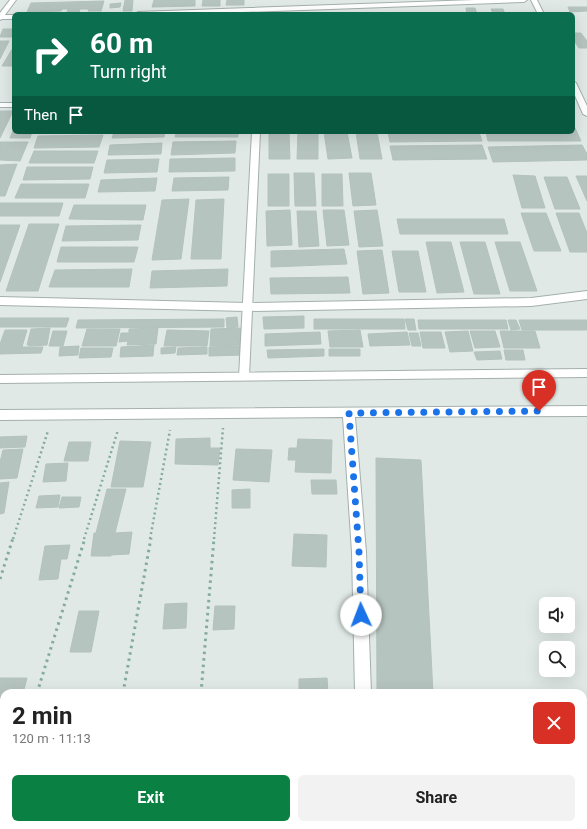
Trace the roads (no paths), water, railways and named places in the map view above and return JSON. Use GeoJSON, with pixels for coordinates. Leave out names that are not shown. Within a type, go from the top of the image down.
{"type":"FeatureCollection","features":[{"type":"Feature","properties":{"kind":"street"},"geometry":{"type":"LineString","coordinates":[[0,17],[13,0]]}},
{"type":"Feature","properties":{"kind":"street"},"geometry":{"type":"LineString","coordinates":[[0,301],[248,307],[531,302],[587,295]]}},
{"type":"Feature","properties":{"kind":"street"},"geometry":{"type":"LineString","coordinates":[[0,380],[587,373]]}},
{"type":"Feature","properties":{"kind":"street"},"geometry":{"type":"LineString","coordinates":[[0,415],[587,411]]}},
{"type":"Feature","properties":{"kind":"street"},"geometry":{"type":"LineString","coordinates":[[349,413],[359,552],[363,689]]}},
{"type":"Feature","properties":{"kind":"lane"},"geometry":{"type":"LineString","coordinates":[[294,0],[294,8]]}},
{"type":"Feature","properties":{"kind":"lane"},"geometry":{"type":"LineString","coordinates":[[276,12],[294,8],[524,0]]}},
{"type":"Feature","properties":{"kind":"lane"},"geometry":{"type":"LineString","coordinates":[[534,0],[540,12]]}},
{"type":"Feature","properties":{"kind":"lane"},"geometry":{"type":"LineString","coordinates":[[0,17],[12,17]]}},
{"type":"Feature","properties":{"kind":"lane"},"geometry":{"type":"LineString","coordinates":[[575,88],[587,114]]}},
{"type":"Feature","properties":{"kind":"lane"},"geometry":{"type":"LineString","coordinates":[[0,105],[12,105]]}},
{"type":"Feature","properties":{"kind":"lane"},"geometry":{"type":"LineString","coordinates":[[244,377],[256,134]]}}]}
